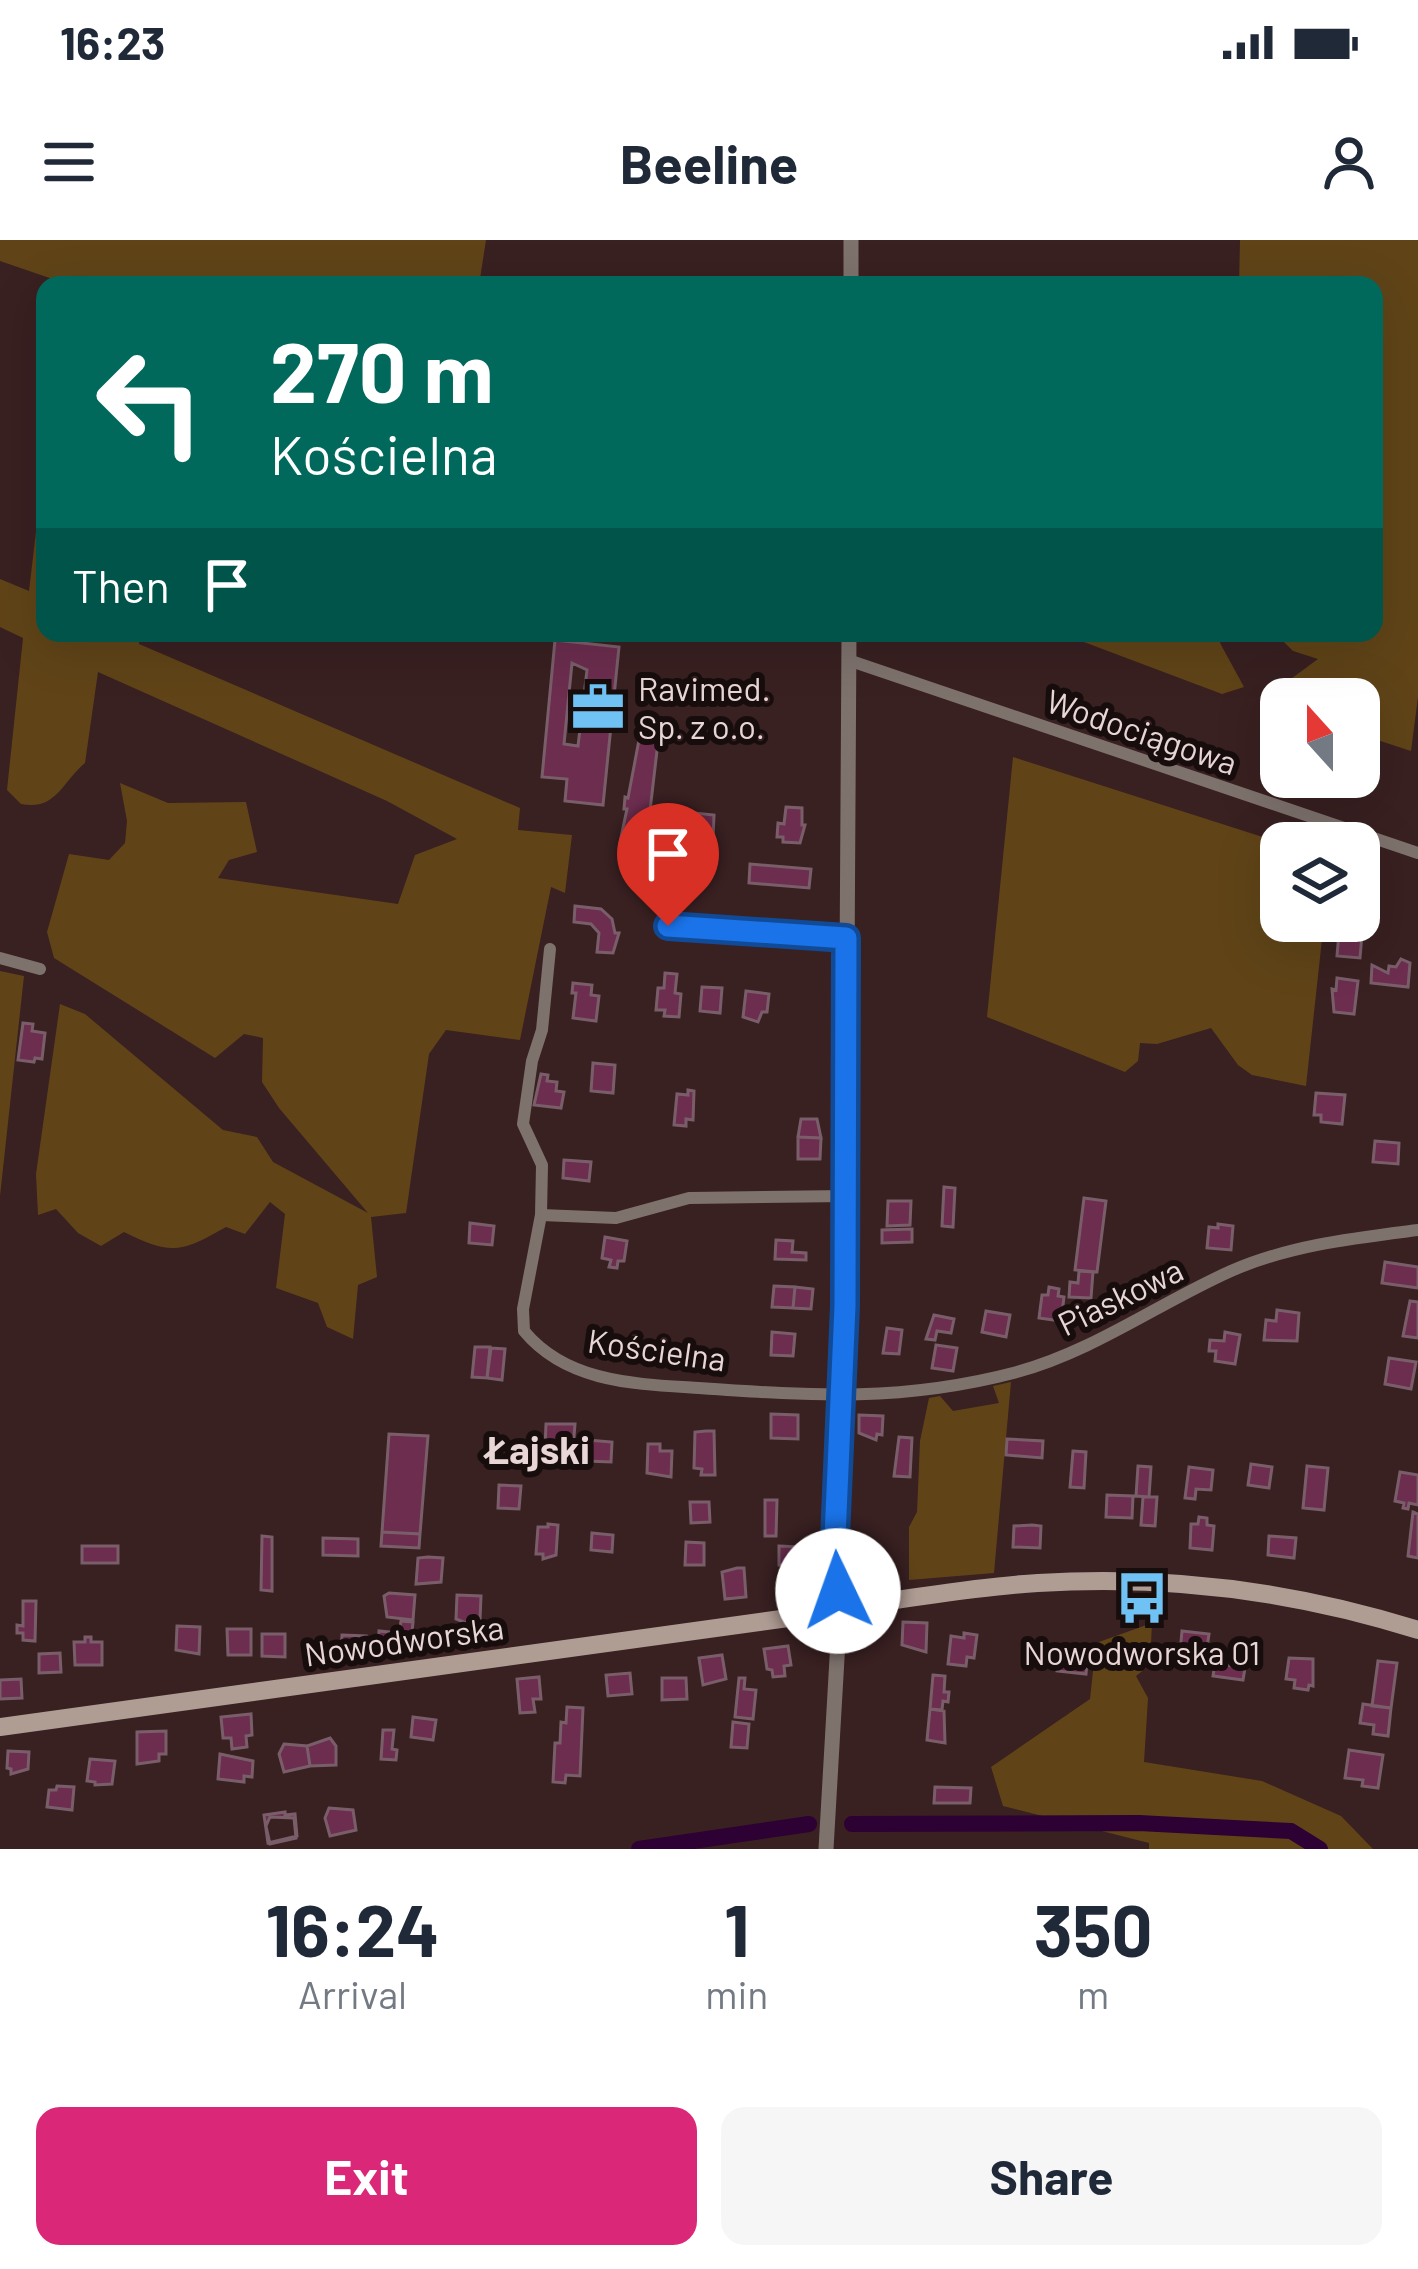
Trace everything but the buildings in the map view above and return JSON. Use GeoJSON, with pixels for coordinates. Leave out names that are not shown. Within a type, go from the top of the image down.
{"type":"FeatureCollection","features":[{"type":"Feature","properties":{"kind":"main road"},"geometry":{"type":"LineString","coordinates":[[865,1604],[1036,1583],[1138,1581],[1263,1593],[1331,1605],[1418,1630]]}},
{"type":"Feature","properties":{"kind":"main road"},"geometry":{"type":"LineString","coordinates":[[838,1591],[853,1592],[865,1604],[868,1614],[860,1634],[838,1641],[823,1632],[817,1614],[822,1599],[838,1591]]}},
{"type":"Feature","properties":{"kind":"main road","name":"Nowodworska"},"geometry":{"type":"LineString","coordinates":[[0,1727],[817,1614]]}},
{"type":"Feature","properties":{"kind":"street"},"geometry":{"type":"LineString","coordinates":[[850,276],[851,240]]}},
{"type":"Feature","properties":{"kind":"street"},"geometry":{"type":"LineString","coordinates":[[838,1591],[835,1538],[847,1196],[849,642]]}},
{"type":"Feature","properties":{"kind":"street","name":"Wodociągowa"},"geometry":{"type":"LineString","coordinates":[[848,659],[1418,853]]}},
{"type":"Feature","properties":{"kind":"street"},"geometry":{"type":"LineString","coordinates":[[668,926],[846,938]]}},
{"type":"Feature","properties":{"kind":"street","name":"Kościelna"},"geometry":{"type":"LineString","coordinates":[[550,949],[542,1030],[532,1061],[523,1124],[542,1166],[541,1215],[523,1310],[524,1331],[556,1361],[589,1375],[669,1386],[842,1397]]}},
{"type":"Feature","properties":{"kind":"street"},"geometry":{"type":"LineString","coordinates":[[0,958],[40,969]]}},
{"type":"Feature","properties":{"kind":"street"},"geometry":{"type":"LineString","coordinates":[[541,1215],[616,1218],[689,1198],[847,1196]]}},
{"type":"Feature","properties":{"kind":"street","name":"Piaskowa"},"geometry":{"type":"LineString","coordinates":[[842,1397],[928,1391],[1020,1371],[1119,1331],[1233,1270],[1324,1242],[1418,1230]]}},
{"type":"Feature","properties":{"kind":"street"},"geometry":{"type":"LineString","coordinates":[[826,1848],[838,1641]]}},
{"type":"Feature","properties":{"kind":"shaded area"},"geometry":{"type":"Polygon","coordinates":[[[0,240],[486,240],[480,276],[44,276],[0,261],[0,240]]]}},
{"type":"Feature","properties":{"kind":"shaded area"},"geometry":{"type":"Polygon","coordinates":[[[1240,240],[1418,240],[1418,697],[1411,751],[1380,741],[1380,678],[1292,678],[1318,659],[1293,651],[1284,642],[1383,642],[1383,276],[1239,276],[1240,240]]]}},
{"type":"Feature","properties":{"kind":"shaded area"},"geometry":{"type":"Polygon","coordinates":[[[36,532],[36,642],[139,642],[520,808],[518,830],[572,835],[565,893],[551,887],[520,1040],[446,1030],[429,1054],[406,1213],[371,1217],[377,1277],[358,1285],[353,1339],[327,1327],[318,1303],[276,1288],[285,1214],[270,1202],[245,1234],[226,1227],[176,1248],[154,1245],[124,1232],[101,1246],[78,1233],[56,1209],[38,1215],[36,1174],[60,1004],[85,1014],[223,1130],[257,1137],[273,1162],[368,1213],[262,1082],[263,1038],[244,1034],[215,1058],[54,958],[47,932],[69,854],[109,860],[125,843],[127,821],[120,783],[168,803],[246,802],[257,852],[229,860],[218,878],[398,904],[415,855],[457,839],[387,801],[98,672],[85,763],[51,799],[21,804],[7,790],[23,638],[0,627],[0,579],[29,591],[36,532]]]}},
{"type":"Feature","properties":{"kind":"shaded area"},"geometry":{"type":"Polygon","coordinates":[[[1084,642],[1221,642],[1244,687],[1222,694],[1084,642]]]}},
{"type":"Feature","properties":{"kind":"shaded area"},"geometry":{"type":"Polygon","coordinates":[[[1013,757],[1260,836],[1260,942],[1322,942],[1306,1086],[1252,1075],[1238,1065],[1211,1028],[1157,1044],[1140,1043],[1138,1061],[1125,1072],[987,1017],[1013,757]]]}},
{"type":"Feature","properties":{"kind":"shaded area"},"geometry":{"type":"Polygon","coordinates":[[[0,971],[24,976],[0,1196],[0,971]]]}},
{"type":"Feature","properties":{"kind":"shaded area"},"geometry":{"type":"Polygon","coordinates":[[[1011,1382],[994,1573],[909,1580],[909,1527],[917,1512],[920,1441],[929,1398],[940,1396],[953,1411],[999,1403],[993,1386],[1011,1382]]]}},
{"type":"Feature","properties":{"kind":"shaded area"},"geometry":{"type":"Polygon","coordinates":[[[1152,1623],[1150,1665],[1136,1676],[1148,1698],[1144,1762],[1262,1781],[1341,1816],[1373,1849],[1149,1849],[1149,1843],[1003,1806],[991,1767],[1090,1699],[1096,1643],[1152,1623]]]}},
{"type":"Feature","properties":{"kind":"waterway"},"geometry":{"type":"LineString","coordinates":[[852,1824],[1139,1823],[1291,1831],[1320,1849]]}},
{"type":"Feature","properties":{"kind":"waterway"},"geometry":{"type":"LineString","coordinates":[[639,1849],[809,1824]]}},
{"type":"Feature","properties":{"kind":"place","name":"Ravimed. Sp. z o.o."},"geometry":{"type":"Point","coordinates":[598,707]}},
{"type":"Feature","properties":{"kind":"place","name":"Nowodworska 01"},"geometry":{"type":"Point","coordinates":[1142,1598]}},
{"type":"Feature","properties":{"kind":"district","name":"Łajski"},"geometry":{"type":"Point","coordinates":[537,1448]}},
{"type":"Feature","properties":{"kind":"route"},"geometry":{"type":"LineString","coordinates":[[668,926],[846,938],[847,1196],[835,1538],[838,1591]]}}]}
